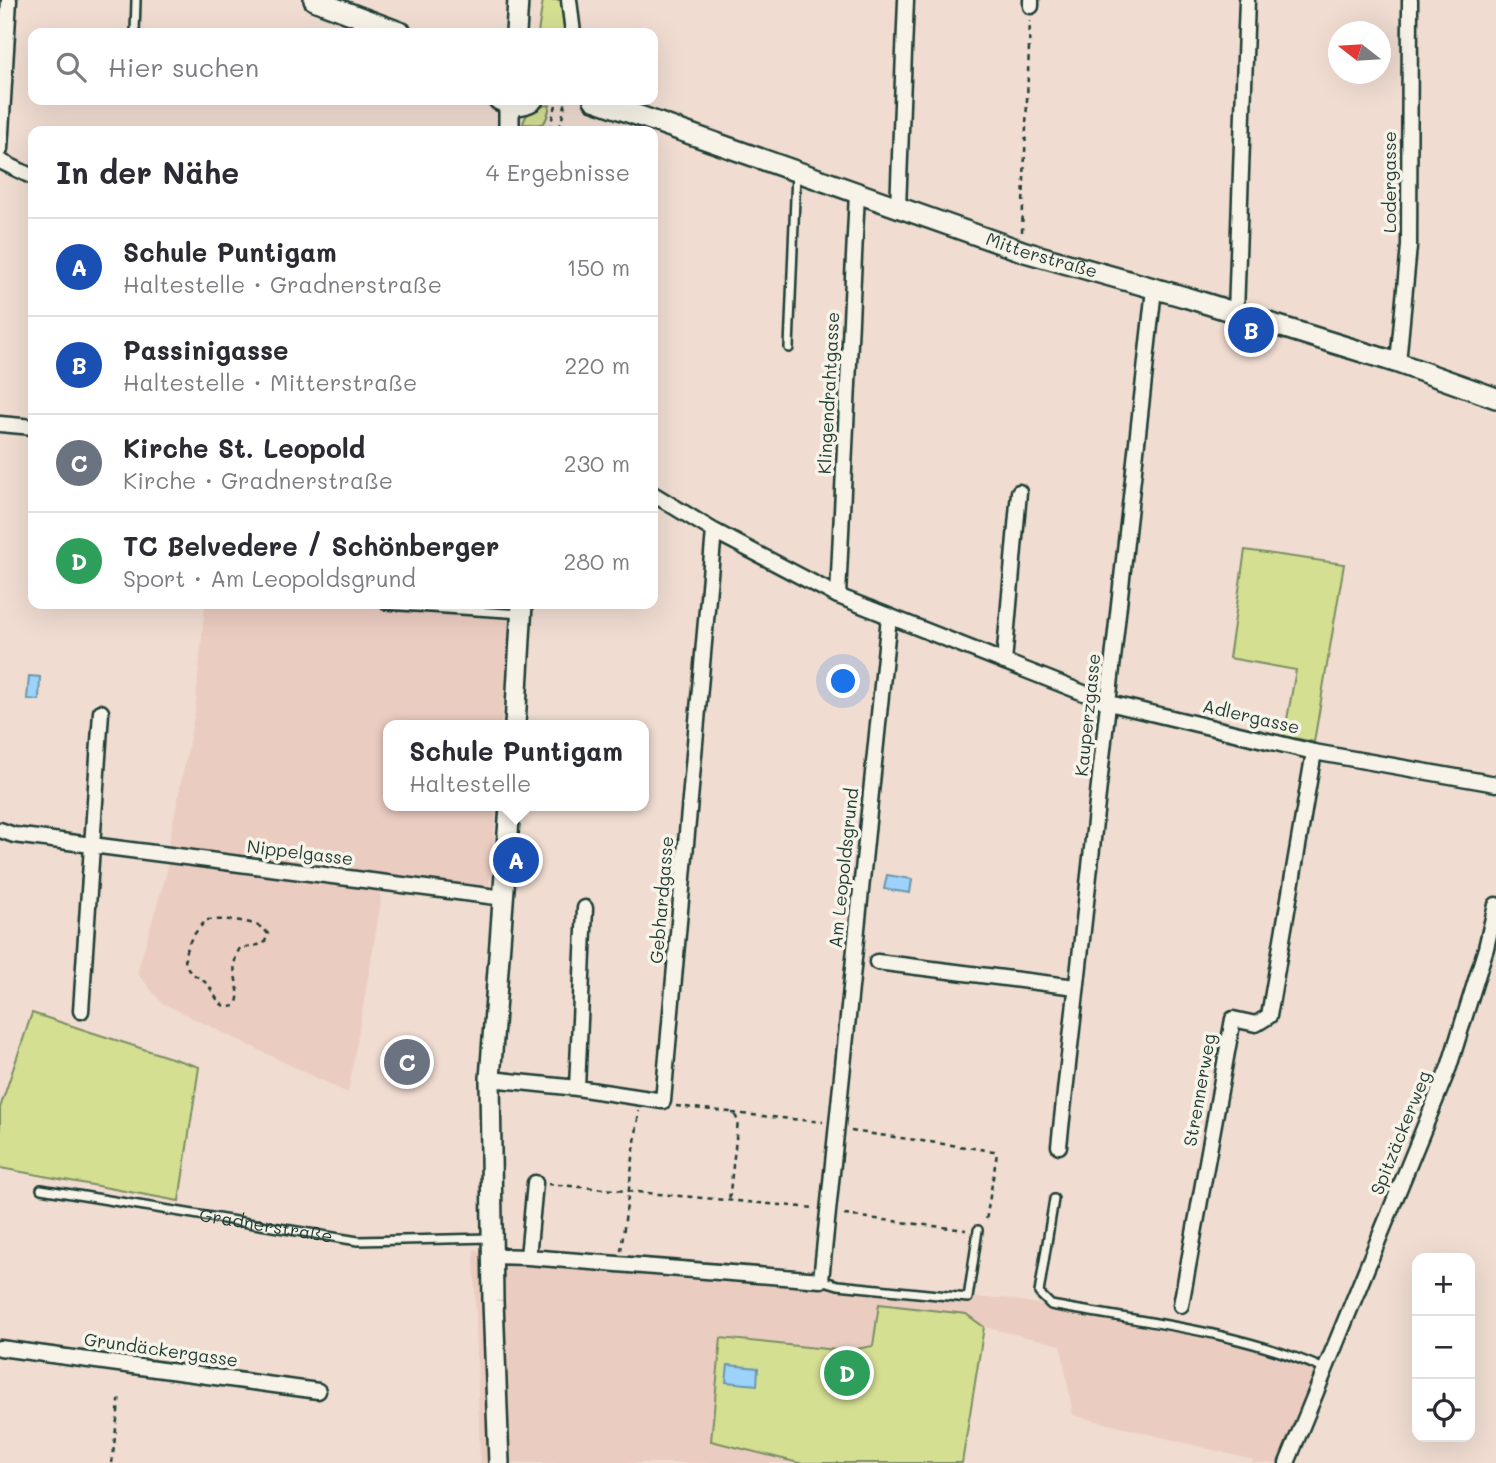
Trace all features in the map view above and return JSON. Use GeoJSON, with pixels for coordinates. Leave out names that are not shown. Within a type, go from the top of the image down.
{"type":"FeatureCollection","features":[{"type":"Feature","properties":{"kind":"main road"},"geometry":{"type":"LineString","coordinates":[[314,0],[388,28]]}},
{"type":"Feature","properties":{"kind":"main road"},"geometry":{"type":"LineString","coordinates":[[517,28],[520,1]]}},
{"type":"Feature","properties":{"kind":"main road"},"geometry":{"type":"LineString","coordinates":[[505,105],[513,126]]}},
{"type":"Feature","properties":{"kind":"main road","name":"Mitterstraße"},"geometry":{"type":"LineString","coordinates":[[608,105],[1025,252],[1398,363],[1496,398]]}},
{"type":"Feature","properties":{"kind":"main road"},"geometry":{"type":"LineString","coordinates":[[514,720],[522,609]]}},
{"type":"Feature","properties":{"kind":"main road"},"geometry":{"type":"LineString","coordinates":[[499,1463],[490,1079],[510,811]]}},
{"type":"Feature","properties":{"kind":"street"},"geometry":{"type":"LineString","coordinates":[[0,149],[9,0]]}},
{"type":"Feature","properties":{"kind":"street"},"geometry":{"type":"LineString","coordinates":[[569,0],[572,28]]}},
{"type":"Feature","properties":{"kind":"street"},"geometry":{"type":"LineString","coordinates":[[898,208],[906,0]]}},
{"type":"Feature","properties":{"kind":"street"},"geometry":{"type":"LineString","coordinates":[[1236,313],[1247,0]]}},
{"type":"Feature","properties":{"kind":"street","name":"Lodergasse"},"geometry":{"type":"LineString","coordinates":[[1398,363],[1409,246],[1410,0]]}},
{"type":"Feature","properties":{"kind":"street"},"geometry":{"type":"LineString","coordinates":[[0,161],[28,175]]}},
{"type":"Feature","properties":{"kind":"street","name":"Klingendrahtgasse"},"geometry":{"type":"LineString","coordinates":[[838,596],[857,193]]}},
{"type":"Feature","properties":{"kind":"street","name":"Kauperzgasse"},"geometry":{"type":"LineString","coordinates":[[1059,1146],[1154,289]]}},
{"type":"Feature","properties":{"kind":"street"},"geometry":{"type":"LineString","coordinates":[[0,424],[28,427]]}},
{"type":"Feature","properties":{"kind":"street"},"geometry":{"type":"LineString","coordinates":[[1004,662],[1019,492]]}},
{"type":"Feature","properties":{"kind":"street","name":"Adlergasse"},"geometry":{"type":"LineString","coordinates":[[658,497],[714,531],[838,596],[1109,703],[1314,752],[1496,784]]}},
{"type":"Feature","properties":{"kind":"street","name":"Gebhardgasse"},"geometry":{"type":"LineString","coordinates":[[663,1101],[714,531]]}},
{"type":"Feature","properties":{"kind":"street","name":"Am Leopoldsgrund"},"geometry":{"type":"LineString","coordinates":[[821,1280],[889,617]]}},
{"type":"Feature","properties":{"kind":"street"},"geometry":{"type":"LineString","coordinates":[[81,1012],[101,712]]}},
{"type":"Feature","properties":{"kind":"street","name":"Strennerweg"},"geometry":{"type":"LineString","coordinates":[[1181,1305],[1233,1019],[1256,1024],[1269,1016],[1314,752]]}},
{"type":"Feature","properties":{"kind":"street","name":"Nippelgasse"},"geometry":{"type":"LineString","coordinates":[[0,830],[14,835],[504,898]]}},
{"type":"Feature","properties":{"kind":"street","name":"Spitzäckerweg"},"geometry":{"type":"LineString","coordinates":[[1287,1463],[1449,1067],[1486,948],[1496,905]]}},
{"type":"Feature","properties":{"kind":"street"},"geometry":{"type":"LineString","coordinates":[[577,1088],[585,908]]}},
{"type":"Feature","properties":{"kind":"street"},"geometry":{"type":"LineString","coordinates":[[877,962],[1076,987]]}},
{"type":"Feature","properties":{"kind":"street"},"geometry":{"type":"LineString","coordinates":[[490,1079],[663,1101]]}},
{"type":"Feature","properties":{"kind":"street"},"geometry":{"type":"LineString","coordinates":[[528,1256],[535,1183]]}},
{"type":"Feature","properties":{"kind":"street"},"geometry":{"type":"LineString","coordinates":[[493,1247],[528,1256],[821,1280]]}},
{"type":"Feature","properties":{"kind":"street","name":"Grundäckergasse"},"geometry":{"type":"LineString","coordinates":[[0,1348],[318,1391]]}},
{"type":"Feature","properties":{"kind":"lane"},"geometry":{"type":"LineString","coordinates":[[135,28],[136,0]]}},
{"type":"Feature","properties":{"kind":"lane"},"geometry":{"type":"LineString","coordinates":[[789,348],[796,172]]}},
{"type":"Feature","properties":{"kind":"lane","name":"Gradnerstraße"},"geometry":{"type":"LineString","coordinates":[[41,1189],[358,1241],[493,1247]]}},
{"type":"Feature","properties":{"kind":"lane"},"geometry":{"type":"LineString","coordinates":[[1054,1199],[1038,1293],[1051,1305],[1242,1339],[1325,1369]]}},
{"type":"Feature","properties":{"kind":"lane"},"geometry":{"type":"LineString","coordinates":[[821,1280],[838,1285],[968,1298],[978,1230]]}},
{"type":"Feature","properties":{"kind":"path"},"geometry":{"type":"LineString","coordinates":[[1021,238],[1031,3]]}},
{"type":"Feature","properties":{"kind":"path"},"geometry":{"type":"LineString","coordinates":[[549,126],[555,105]]}},
{"type":"Feature","properties":{"kind":"path"},"geometry":{"type":"LineString","coordinates":[[562,126],[565,105]]}},
{"type":"Feature","properties":{"kind":"path"},"geometry":{"type":"LineString","coordinates":[[211,920],[257,924],[268,934],[264,944],[240,948],[235,958],[233,965],[238,994],[235,1006],[222,1006],[209,987],[192,973],[185,960],[192,934],[211,920]]}},
{"type":"Feature","properties":{"kind":"path"},"geometry":{"type":"LineString","coordinates":[[620,1264],[640,1098]]}},
{"type":"Feature","properties":{"kind":"path"},"geometry":{"type":"LineString","coordinates":[[535,1183],[819,1209],[829,1213],[978,1230],[986,1220],[998,1153],[994,1151],[837,1126],[664,1105],[663,1101]]}},
{"type":"Feature","properties":{"kind":"path"},"geometry":{"type":"LineString","coordinates":[[729,1201],[738,1121],[730,1112]]}},
{"type":"Feature","properties":{"kind":"path"},"geometry":{"type":"LineString","coordinates":[[112,1463],[120,1394]]}},
{"type":"Feature","properties":{"kind":"shaded area"},"geometry":{"type":"Polygon","coordinates":[[[205,609],[513,609],[501,720],[383,720],[383,811],[496,811],[489,896],[378,882],[381,902],[348,1093],[162,1003],[137,973],[167,871],[169,843],[195,712],[205,609]]]}},
{"type":"Feature","properties":{"kind":"shaded area"},"geometry":{"type":"Polygon","coordinates":[[[474,1249],[493,1256],[968,1298],[1003,1298],[1242,1339],[1324,1369],[1287,1463],[1252,1463],[1253,1460],[1073,1415],[1061,1345],[984,1327],[966,1314],[879,1304],[874,1346],[846,1351],[721,1338],[711,1441],[799,1463],[480,1463],[474,1249]]]}},
{"type":"Feature","properties":{"kind":"green space"},"geometry":{"type":"Polygon","coordinates":[[[543,0],[563,0],[567,28],[539,28],[543,0]]]}},
{"type":"Feature","properties":{"kind":"green space"},"geometry":{"type":"Polygon","coordinates":[[[550,105],[543,123],[523,124],[533,110],[550,105]]]}},
{"type":"Feature","properties":{"kind":"green space"},"geometry":{"type":"Polygon","coordinates":[[[1245,550],[1344,564],[1314,742],[1284,736],[1296,670],[1229,658],[1245,550]]]}},
{"type":"Feature","properties":{"kind":"green space"},"geometry":{"type":"Polygon","coordinates":[[[32,1013],[199,1067],[179,1201],[0,1168],[0,1108],[32,1013]]]}},
{"type":"Feature","properties":{"kind":"green space"},"geometry":{"type":"Polygon","coordinates":[[[879,1304],[966,1314],[984,1327],[962,1463],[799,1463],[711,1441],[721,1338],[846,1351],[873,1346],[879,1304]]]}},
{"type":"Feature","properties":{"kind":"water"},"geometry":{"type":"Polygon","coordinates":[[[29,676],[40,677],[39,700],[27,699],[29,676]]]}},
{"type":"Feature","properties":{"kind":"water"},"geometry":{"type":"Polygon","coordinates":[[[887,875],[912,879],[910,893],[884,889],[887,875]]]}},
{"type":"Feature","properties":{"kind":"water"},"geometry":{"type":"Polygon","coordinates":[[[728,1365],[758,1368],[757,1385],[726,1382],[728,1365]]]}},
{"type":"Feature","properties":{"kind":"place","name":"Passinigasse"},"geometry":{"type":"Point","coordinates":[1251,330]}},
{"type":"Feature","properties":{"kind":"place","name":"Schule Puntigam"},"geometry":{"type":"Point","coordinates":[516,860]}},
{"type":"Feature","properties":{"kind":"place","name":"Kirche St. Leopold"},"geometry":{"type":"Point","coordinates":[407,1062]}},
{"type":"Feature","properties":{"kind":"place","name":"TC Belvedere / Schönberger"},"geometry":{"type":"Point","coordinates":[847,1373]}}]}
